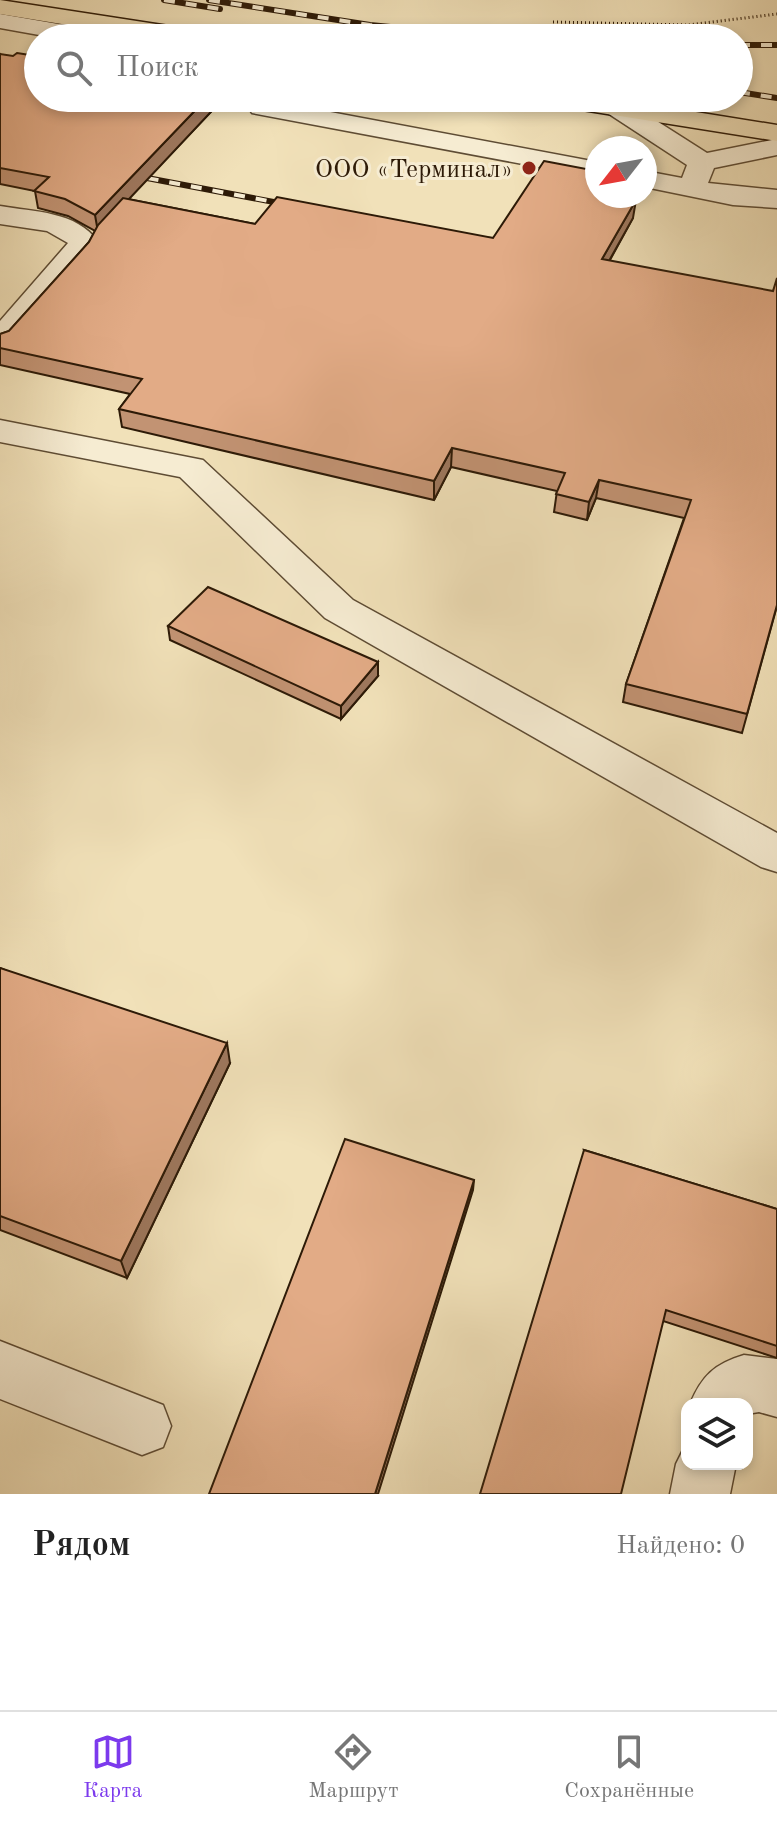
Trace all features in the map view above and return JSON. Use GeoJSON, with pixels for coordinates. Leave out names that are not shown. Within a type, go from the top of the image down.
{"type":"FeatureCollection","features":[{"type":"Feature","properties":{"kind":"main road"},"geometry":{"type":"LineString","coordinates":[[0,6],[105,24]]}},
{"type":"Feature","properties":{"kind":"main road"},"geometry":{"type":"LineString","coordinates":[[643,112],[777,133]]}},
{"type":"Feature","properties":{"kind":"lane"},"geometry":{"type":"LineString","coordinates":[[0,21],[24,25]]}},
{"type":"Feature","properties":{"kind":"lane"},"geometry":{"type":"LineString","coordinates":[[288,112],[585,168]]}},
{"type":"Feature","properties":{"kind":"lane"},"geometry":{"type":"LineString","coordinates":[[623,112],[697,175],[742,197],[777,199]]}},
{"type":"Feature","properties":{"kind":"lane"},"geometry":{"type":"LineString","coordinates":[[657,178],[697,175],[777,147]]}},
{"type":"Feature","properties":{"kind":"lane"},"geometry":{"type":"LineString","coordinates":[[0,215],[62,227],[78,234],[83,242],[79,252],[0,340]]}},
{"type":"Feature","properties":{"kind":"lane"},"geometry":{"type":"LineString","coordinates":[[0,431],[191,468],[339,609],[777,854]]}},
{"type":"Feature","properties":{"kind":"lane"},"geometry":{"type":"LineString","coordinates":[[0,1370],[142,1426]]}},
{"type":"Feature","properties":{"kind":"lane"},"geometry":{"type":"LineString","coordinates":[[722,1398],[726,1391],[741,1382],[777,1388]]}},
{"type":"Feature","properties":{"kind":"lane"},"geometry":{"type":"LineString","coordinates":[[700,1494],[705,1470]]}},
{"type":"Feature","properties":{"kind":"path"},"geometry":{"type":"LineString","coordinates":[[696,24],[777,14]]}},
{"type":"Feature","properties":{"kind":"path"},"geometry":{"type":"LineString","coordinates":[[553,22],[643,24]]}},
{"type":"Feature","properties":{"kind":"building"},"geometry":{"type":"Polygon","coordinates":[[[0,54],[24,54],[24,112],[194,112],[95,215],[65,199],[34,191],[49,177],[0,168],[0,54]]]}},
{"type":"Feature","properties":{"kind":"building"},"geometry":{"type":"Polygon","coordinates":[[[544,161],[585,169],[585,208],[631,208],[602,259],[773,291],[777,278],[777,605],[747,714],[626,684],[691,500],[599,480],[589,502],[556,494],[565,473],[452,448],[434,481],[119,409],[142,379],[0,348],[0,334],[9,331],[89,242],[98,225],[123,198],[255,224],[277,197],[493,238],[544,161]]]}},
{"type":"Feature","properties":{"kind":"building"},"geometry":{"type":"Polygon","coordinates":[[[208,587],[378,662],[341,706],[168,626],[208,587]]]}},
{"type":"Feature","properties":{"kind":"building"},"geometry":{"type":"Polygon","coordinates":[[[0,968],[227,1043],[121,1261],[0,1216],[0,968]]]}},
{"type":"Feature","properties":{"kind":"building"},"geometry":{"type":"Polygon","coordinates":[[[345,1139],[474,1180],[375,1494],[209,1494],[345,1139]]]}},
{"type":"Feature","properties":{"kind":"building"},"geometry":{"type":"Polygon","coordinates":[[[584,1150],[777,1209],[777,1346],[666,1310],[621,1494],[480,1494],[584,1150]]]}},
{"type":"Feature","properties":{"kind":"railway"},"geometry":{"type":"LineString","coordinates":[[164,0],[220,9]]}},
{"type":"Feature","properties":{"kind":"railway"},"geometry":{"type":"LineString","coordinates":[[209,0],[364,24]]}},
{"type":"Feature","properties":{"kind":"railway"},"geometry":{"type":"LineString","coordinates":[[753,45],[777,45]]}},
{"type":"Feature","properties":{"kind":"railway"},"geometry":{"type":"LineString","coordinates":[[753,94],[777,98]]}},
{"type":"Feature","properties":{"kind":"railway"},"geometry":{"type":"LineString","coordinates":[[126,174],[295,206]]}},
{"type":"Feature","properties":{"kind":"place","name":"ООО «Терминал»"},"geometry":{"type":"Point","coordinates":[529,168]}}]}
